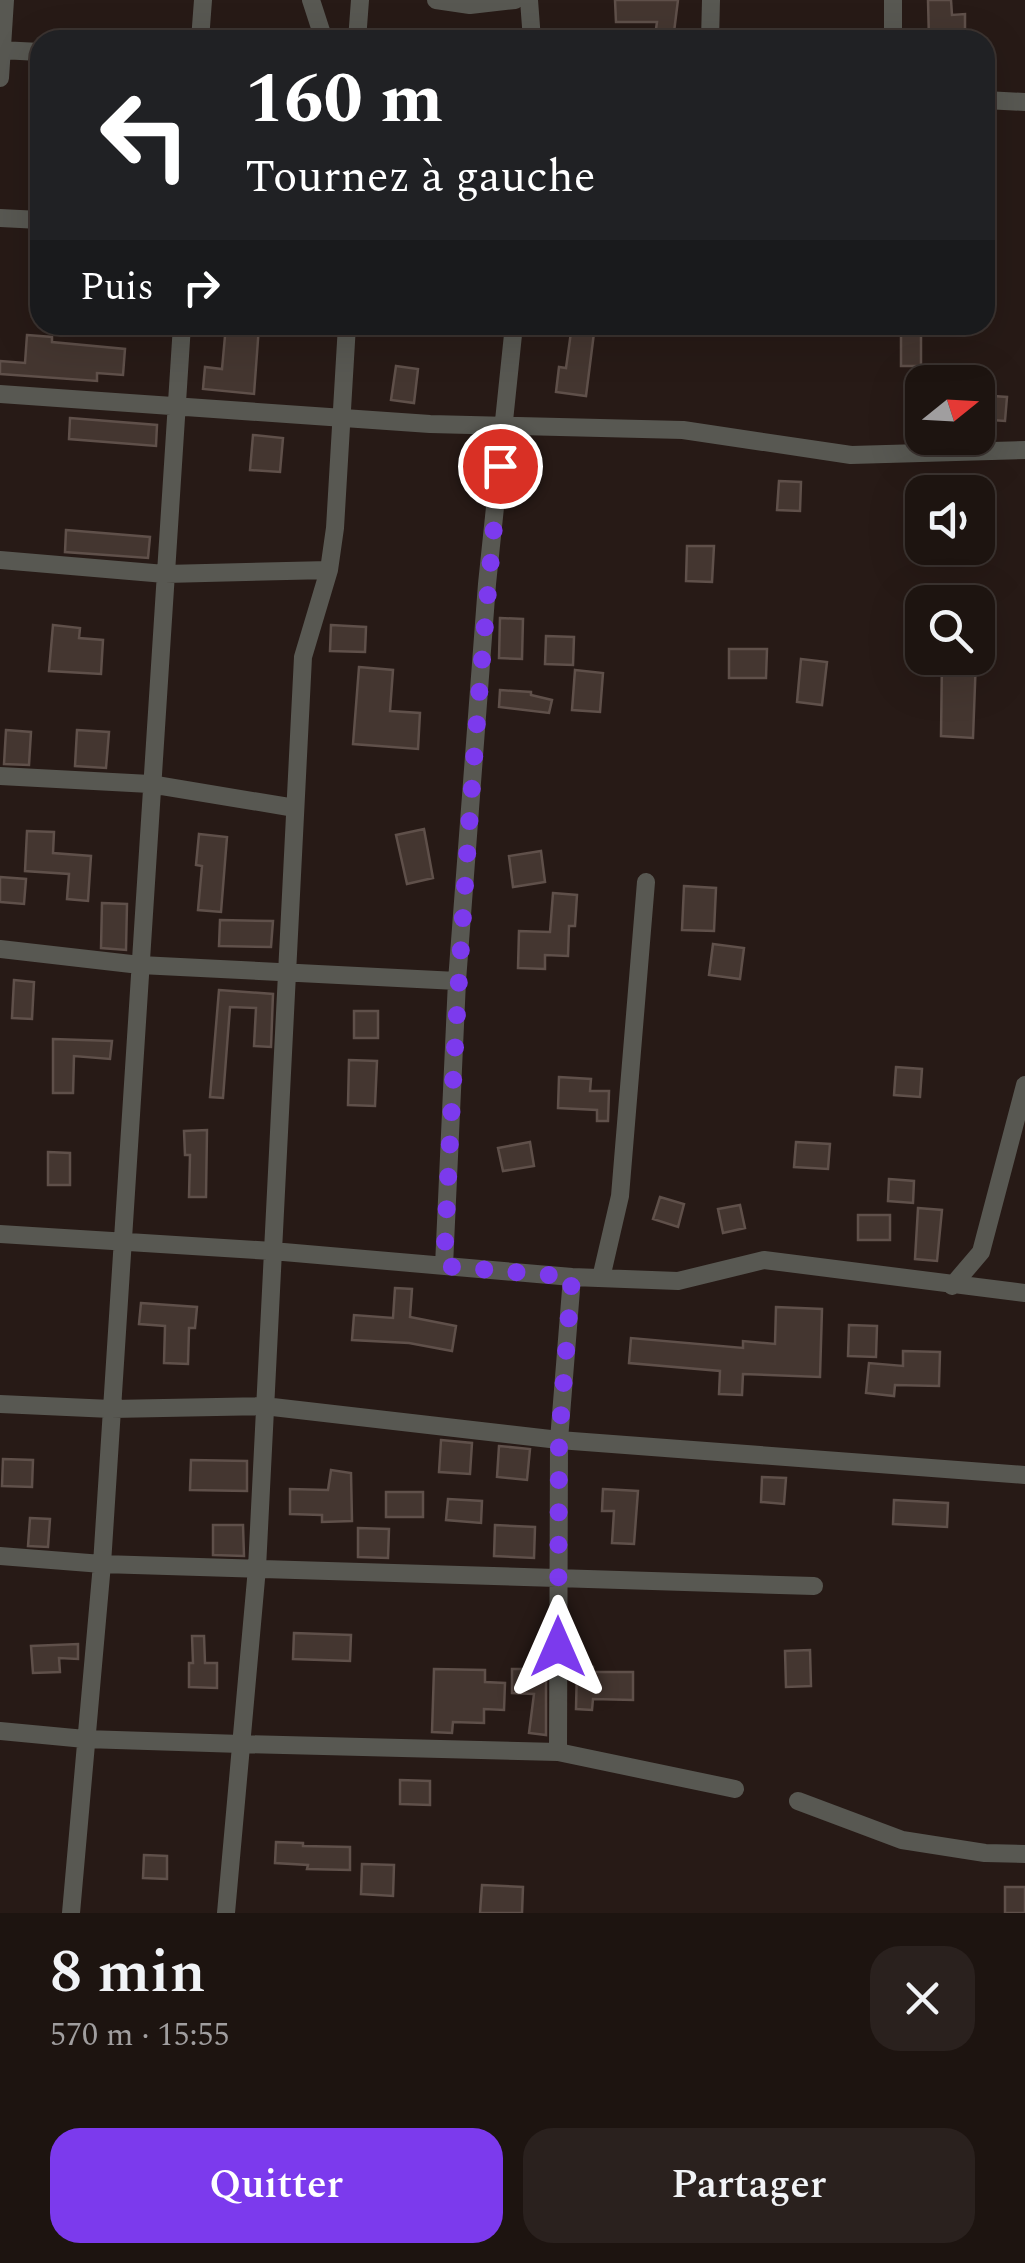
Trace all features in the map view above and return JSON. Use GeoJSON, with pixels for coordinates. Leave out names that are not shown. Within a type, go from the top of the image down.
{"type":"FeatureCollection","features":[{"type":"Feature","properties":{"kind":"street"},"geometry":{"type":"LineString","coordinates":[[0,78],[5,0]]}},
{"type":"Feature","properties":{"kind":"street"},"geometry":{"type":"LineString","coordinates":[[201,30],[203,0]]}},
{"type":"Feature","properties":{"kind":"street"},"geometry":{"type":"LineString","coordinates":[[311,0],[321,30]]}},
{"type":"Feature","properties":{"kind":"street"},"geometry":{"type":"LineString","coordinates":[[358,30],[360,0]]}},
{"type":"Feature","properties":{"kind":"street"},"geometry":{"type":"LineString","coordinates":[[436,0],[470,5],[515,0]]}},
{"type":"Feature","properties":{"kind":"street"},"geometry":{"type":"LineString","coordinates":[[529,0],[531,30]]}},
{"type":"Feature","properties":{"kind":"street"},"geometry":{"type":"LineString","coordinates":[[710,30],[712,0]]}},
{"type":"Feature","properties":{"kind":"street"},"geometry":{"type":"LineString","coordinates":[[893,0],[893,30]]}},
{"type":"Feature","properties":{"kind":"street"},"geometry":{"type":"LineString","coordinates":[[1,50],[30,51]]}},
{"type":"Feature","properties":{"kind":"street"},"geometry":{"type":"LineString","coordinates":[[995,100],[1025,102]]}},
{"type":"Feature","properties":{"kind":"street"},"geometry":{"type":"LineString","coordinates":[[0,218],[30,220]]}},
{"type":"Feature","properties":{"kind":"street"},"geometry":{"type":"LineString","coordinates":[[71,1913],[102,1564],[181,335]]}},
{"type":"Feature","properties":{"kind":"street"},"geometry":{"type":"LineString","coordinates":[[226,1913],[256,1568],[304,658],[336,528],[346,335]]}},
{"type":"Feature","properties":{"kind":"street"},"geometry":{"type":"LineString","coordinates":[[444,1266],[456,981],[487,584],[513,335]]}},
{"type":"Feature","properties":{"kind":"street"},"geometry":{"type":"LineString","coordinates":[[0,394],[504,426],[683,430],[852,455],[1025,450]]}},
{"type":"Feature","properties":{"kind":"street"},"geometry":{"type":"LineString","coordinates":[[0,560],[165,574],[328,570]]}},
{"type":"Feature","properties":{"kind":"street"},"geometry":{"type":"LineString","coordinates":[[0,776],[150,784],[295,808]]}},
{"type":"Feature","properties":{"kind":"street"},"geometry":{"type":"LineString","coordinates":[[601,1278],[620,1196],[646,882]]}},
{"type":"Feature","properties":{"kind":"street"},"geometry":{"type":"LineString","coordinates":[[0,949],[140,965],[456,981]]}},
{"type":"Feature","properties":{"kind":"street"},"geometry":{"type":"LineString","coordinates":[[952,1286],[981,1252],[1025,1085]]}},
{"type":"Feature","properties":{"kind":"street"},"geometry":{"type":"LineString","coordinates":[[0,1234],[272,1251],[572,1277],[678,1281],[764,1260],[1025,1293]]}},
{"type":"Feature","properties":{"kind":"street"},"geometry":{"type":"LineString","coordinates":[[558,1752],[559,1440],[572,1277]]}},
{"type":"Feature","properties":{"kind":"street"},"geometry":{"type":"LineString","coordinates":[[0,1404],[112,1409],[264,1406],[559,1440],[1025,1475]]}},
{"type":"Feature","properties":{"kind":"street"},"geometry":{"type":"LineString","coordinates":[[0,1556],[102,1564],[814,1586]]}},
{"type":"Feature","properties":{"kind":"street"},"geometry":{"type":"LineString","coordinates":[[0,1731],[241,1744],[558,1752],[736,1790]]}},
{"type":"Feature","properties":{"kind":"street"},"geometry":{"type":"LineString","coordinates":[[798,1801],[902,1840],[985,1853],[1025,1854]]}},
{"type":"Feature","properties":{"kind":"building"},"geometry":{"type":"Polygon","coordinates":[[[615,0],[678,0],[674,30],[656,29],[657,22],[616,22],[615,0]]]}},
{"type":"Feature","properties":{"kind":"building"},"geometry":{"type":"Polygon","coordinates":[[[928,0],[951,0],[952,15],[965,14],[965,30],[929,30],[928,0]]]}},
{"type":"Feature","properties":{"kind":"building"},"geometry":{"type":"Polygon","coordinates":[[[27,335],[52,337],[52,342],[125,349],[123,375],[97,373],[97,381],[0,374],[0,361],[25,363],[27,335]]]}},
{"type":"Feature","properties":{"kind":"building"},"geometry":{"type":"Polygon","coordinates":[[[225,335],[258,335],[254,394],[203,389],[205,367],[222,369],[225,335]]]}},
{"type":"Feature","properties":{"kind":"building"},"geometry":{"type":"Polygon","coordinates":[[[571,335],[594,335],[586,396],[556,392],[559,367],[566,368],[571,335]]]}},
{"type":"Feature","properties":{"kind":"building"},"geometry":{"type":"Polygon","coordinates":[[[901,335],[921,335],[921,365],[901,366],[901,335]]]}},
{"type":"Feature","properties":{"kind":"building"},"geometry":{"type":"Polygon","coordinates":[[[396,366],[418,369],[414,403],[391,400],[396,366]]]}},
{"type":"Feature","properties":{"kind":"building"},"geometry":{"type":"Polygon","coordinates":[[[995,396],[1007,397],[1005,421],[995,420],[995,396]]]}},
{"type":"Feature","properties":{"kind":"building"},"geometry":{"type":"Polygon","coordinates":[[[70,418],[157,425],[156,446],[69,439],[70,418]]]}},
{"type":"Feature","properties":{"kind":"building"},"geometry":{"type":"Polygon","coordinates":[[[253,435],[283,438],[280,472],[250,470],[253,435]]]}},
{"type":"Feature","properties":{"kind":"building"},"geometry":{"type":"Polygon","coordinates":[[[779,481],[801,482],[800,511],[777,510],[779,481]]]}},
{"type":"Feature","properties":{"kind":"building"},"geometry":{"type":"Polygon","coordinates":[[[66,530],[150,537],[148,558],[65,552],[66,530]]]}},
{"type":"Feature","properties":{"kind":"building"},"geometry":{"type":"Polygon","coordinates":[[[687,546],[714,546],[712,582],[686,581],[687,546]]]}},
{"type":"Feature","properties":{"kind":"building"},"geometry":{"type":"Polygon","coordinates":[[[500,618],[523,619],[522,659],[499,658],[500,618]]]}},
{"type":"Feature","properties":{"kind":"building"},"geometry":{"type":"Polygon","coordinates":[[[53,625],[80,628],[79,638],[103,640],[101,674],[49,671],[53,625]]]}},
{"type":"Feature","properties":{"kind":"building"},"geometry":{"type":"Polygon","coordinates":[[[331,625],[366,627],[365,652],[330,651],[331,625]]]}},
{"type":"Feature","properties":{"kind":"building"},"geometry":{"type":"Polygon","coordinates":[[[546,636],[574,637],[573,665],[545,664],[546,636]]]}},
{"type":"Feature","properties":{"kind":"building"},"geometry":{"type":"Polygon","coordinates":[[[729,649],[767,649],[766,678],[729,678],[729,649]]]}},
{"type":"Feature","properties":{"kind":"building"},"geometry":{"type":"Polygon","coordinates":[[[801,659],[827,662],[822,705],[797,702],[801,659]]]}},
{"type":"Feature","properties":{"kind":"building"},"geometry":{"type":"Polygon","coordinates":[[[359,667],[393,670],[390,711],[420,713],[418,749],[353,744],[359,667]]]}},
{"type":"Feature","properties":{"kind":"building"},"geometry":{"type":"Polygon","coordinates":[[[575,670],[603,673],[600,712],[572,710],[575,670]]]}},
{"type":"Feature","properties":{"kind":"building"},"geometry":{"type":"Polygon","coordinates":[[[942,675],[975,675],[973,738],[941,736],[942,675]]]}},
{"type":"Feature","properties":{"kind":"building"},"geometry":{"type":"Polygon","coordinates":[[[500,690],[531,692],[552,700],[549,713],[499,707],[500,690]]]}},
{"type":"Feature","properties":{"kind":"building"},"geometry":{"type":"Polygon","coordinates":[[[6,730],[31,732],[29,765],[4,764],[6,730]]]}},
{"type":"Feature","properties":{"kind":"building"},"geometry":{"type":"Polygon","coordinates":[[[77,730],[109,732],[106,768],[75,766],[77,730]]]}},
{"type":"Feature","properties":{"kind":"building"},"geometry":{"type":"Polygon","coordinates":[[[424,829],[433,878],[407,884],[396,835],[424,829]]]}},
{"type":"Feature","properties":{"kind":"building"},"geometry":{"type":"Polygon","coordinates":[[[27,831],[54,832],[53,853],[91,856],[88,901],[67,899],[69,874],[25,871],[27,831]]]}},
{"type":"Feature","properties":{"kind":"building"},"geometry":{"type":"Polygon","coordinates":[[[199,834],[227,837],[221,912],[198,910],[202,866],[196,865],[199,834]]]}},
{"type":"Feature","properties":{"kind":"building"},"geometry":{"type":"Polygon","coordinates":[[[541,851],[545,882],[513,887],[509,856],[541,851]]]}},
{"type":"Feature","properties":{"kind":"building"},"geometry":{"type":"Polygon","coordinates":[[[0,877],[26,879],[24,904],[0,902],[0,877]]]}},
{"type":"Feature","properties":{"kind":"building"},"geometry":{"type":"Polygon","coordinates":[[[684,886],[716,888],[714,931],[682,930],[684,886]]]}},
{"type":"Feature","properties":{"kind":"building"},"geometry":{"type":"Polygon","coordinates":[[[553,893],[577,895],[575,926],[569,926],[568,956],[545,955],[545,969],[518,968],[519,931],[550,932],[553,893]]]}},
{"type":"Feature","properties":{"kind":"building"},"geometry":{"type":"Polygon","coordinates":[[[102,903],[127,904],[126,950],[101,948],[102,903]]]}},
{"type":"Feature","properties":{"kind":"building"},"geometry":{"type":"Polygon","coordinates":[[[220,920],[273,921],[271,947],[219,946],[220,920]]]}},
{"type":"Feature","properties":{"kind":"building"},"geometry":{"type":"Polygon","coordinates":[[[713,944],[744,948],[740,979],[709,975],[713,944]]]}},
{"type":"Feature","properties":{"kind":"building"},"geometry":{"type":"Polygon","coordinates":[[[14,980],[34,982],[32,1019],[12,1018],[14,980]]]}},
{"type":"Feature","properties":{"kind":"building"},"geometry":{"type":"Polygon","coordinates":[[[219,990],[273,994],[271,1047],[254,1046],[256,1008],[230,1007],[223,1098],[210,1097],[219,990]]]}},
{"type":"Feature","properties":{"kind":"building"},"geometry":{"type":"Polygon","coordinates":[[[354,1011],[378,1011],[378,1038],[354,1038],[354,1011]]]}},
{"type":"Feature","properties":{"kind":"building"},"geometry":{"type":"Polygon","coordinates":[[[53,1039],[112,1041],[110,1059],[74,1056],[73,1093],[53,1093],[53,1039]]]}},
{"type":"Feature","properties":{"kind":"building"},"geometry":{"type":"Polygon","coordinates":[[[349,1060],[377,1061],[375,1106],[348,1105],[349,1060]]]}},
{"type":"Feature","properties":{"kind":"building"},"geometry":{"type":"Polygon","coordinates":[[[896,1067],[922,1069],[920,1097],[894,1095],[896,1067]]]}},
{"type":"Feature","properties":{"kind":"building"},"geometry":{"type":"Polygon","coordinates":[[[559,1077],[591,1079],[590,1091],[609,1091],[608,1121],[597,1121],[597,1110],[558,1108],[559,1077]]]}},
{"type":"Feature","properties":{"kind":"building"},"geometry":{"type":"Polygon","coordinates":[[[207,1130],[206,1197],[189,1197],[190,1155],[185,1155],[184,1131],[207,1130]]]}},
{"type":"Feature","properties":{"kind":"building"},"geometry":{"type":"Polygon","coordinates":[[[530,1142],[534,1166],[503,1171],[498,1148],[530,1142]]]}},
{"type":"Feature","properties":{"kind":"building"},"geometry":{"type":"Polygon","coordinates":[[[796,1142],[830,1144],[828,1169],[794,1167],[796,1142]]]}},
{"type":"Feature","properties":{"kind":"building"},"geometry":{"type":"Polygon","coordinates":[[[48,1152],[70,1153],[70,1185],[48,1185],[48,1152]]]}},
{"type":"Feature","properties":{"kind":"building"},"geometry":{"type":"Polygon","coordinates":[[[889,1179],[914,1181],[913,1203],[888,1201],[889,1179]]]}},
{"type":"Feature","properties":{"kind":"building"},"geometry":{"type":"Polygon","coordinates":[[[660,1197],[684,1204],[678,1227],[653,1219],[660,1197]]]}},
{"type":"Feature","properties":{"kind":"building"},"geometry":{"type":"Polygon","coordinates":[[[740,1205],[745,1228],[723,1233],[718,1209],[740,1205]]]}},
{"type":"Feature","properties":{"kind":"building"},"geometry":{"type":"Polygon","coordinates":[[[918,1208],[942,1210],[937,1261],[915,1259],[918,1208]]]}},
{"type":"Feature","properties":{"kind":"building"},"geometry":{"type":"Polygon","coordinates":[[[858,1215],[890,1215],[890,1240],[858,1240],[858,1215]]]}},
{"type":"Feature","properties":{"kind":"building"},"geometry":{"type":"Polygon","coordinates":[[[395,1288],[412,1289],[410,1317],[456,1326],[452,1351],[409,1343],[352,1340],[354,1315],[393,1318],[395,1288]]]}},
{"type":"Feature","properties":{"kind":"building"},"geometry":{"type":"Polygon","coordinates":[[[141,1303],[197,1307],[195,1328],[189,1328],[188,1364],[164,1363],[165,1326],[139,1324],[141,1303]]]}},
{"type":"Feature","properties":{"kind":"building"},"geometry":{"type":"Polygon","coordinates":[[[776,1307],[822,1309],[820,1377],[743,1374],[742,1395],[719,1394],[720,1371],[629,1363],[631,1338],[743,1348],[743,1341],[775,1344],[776,1307]]]}},
{"type":"Feature","properties":{"kind":"building"},"geometry":{"type":"Polygon","coordinates":[[[849,1325],[877,1326],[876,1357],[848,1356],[849,1325]]]}},
{"type":"Feature","properties":{"kind":"building"},"geometry":{"type":"Polygon","coordinates":[[[903,1351],[940,1352],[939,1386],[895,1385],[894,1396],[866,1393],[869,1363],[903,1366],[903,1351]]]}},
{"type":"Feature","properties":{"kind":"building"},"geometry":{"type":"Polygon","coordinates":[[[441,1440],[472,1443],[470,1474],[439,1472],[441,1440]]]}},
{"type":"Feature","properties":{"kind":"building"},"geometry":{"type":"Polygon","coordinates":[[[499,1446],[530,1449],[527,1480],[497,1477],[499,1446]]]}},
{"type":"Feature","properties":{"kind":"building"},"geometry":{"type":"Polygon","coordinates":[[[3,1459],[33,1460],[32,1487],[2,1486],[3,1459]]]}},
{"type":"Feature","properties":{"kind":"building"},"geometry":{"type":"Polygon","coordinates":[[[191,1460],[247,1461],[247,1491],[190,1490],[191,1460]]]}},
{"type":"Feature","properties":{"kind":"building"},"geometry":{"type":"Polygon","coordinates":[[[331,1470],[351,1473],[352,1521],[322,1522],[322,1515],[290,1514],[290,1489],[328,1490],[331,1470]]]}},
{"type":"Feature","properties":{"kind":"building"},"geometry":{"type":"Polygon","coordinates":[[[762,1477],[786,1478],[784,1504],[761,1502],[762,1477]]]}},
{"type":"Feature","properties":{"kind":"building"},"geometry":{"type":"Polygon","coordinates":[[[603,1489],[638,1491],[634,1544],[612,1543],[614,1511],[602,1511],[603,1489]]]}},
{"type":"Feature","properties":{"kind":"building"},"geometry":{"type":"Polygon","coordinates":[[[386,1492],[423,1492],[423,1517],[386,1517],[386,1492]]]}},
{"type":"Feature","properties":{"kind":"building"},"geometry":{"type":"Polygon","coordinates":[[[448,1499],[482,1501],[481,1523],[446,1520],[448,1499]]]}},
{"type":"Feature","properties":{"kind":"building"},"geometry":{"type":"Polygon","coordinates":[[[894,1500],[948,1503],[947,1527],[893,1524],[894,1500]]]}},
{"type":"Feature","properties":{"kind":"building"},"geometry":{"type":"Polygon","coordinates":[[[30,1518],[50,1519],[48,1547],[28,1546],[30,1518]]]}},
{"type":"Feature","properties":{"kind":"building"},"geometry":{"type":"Polygon","coordinates":[[[213,1525],[243,1525],[244,1556],[213,1555],[213,1525]]]}},
{"type":"Feature","properties":{"kind":"building"},"geometry":{"type":"Polygon","coordinates":[[[495,1525],[535,1527],[534,1558],[494,1556],[495,1525]]]}},
{"type":"Feature","properties":{"kind":"building"},"geometry":{"type":"Polygon","coordinates":[[[358,1528],[389,1529],[388,1558],[358,1557],[358,1528]]]}},
{"type":"Feature","properties":{"kind":"building"},"geometry":{"type":"Polygon","coordinates":[[[294,1633],[351,1635],[350,1661],[293,1659],[294,1633]]]}},
{"type":"Feature","properties":{"kind":"building"},"geometry":{"type":"Polygon","coordinates":[[[192,1636],[204,1636],[205,1663],[217,1663],[217,1688],[189,1687],[192,1636]]]}},
{"type":"Feature","properties":{"kind":"building"},"geometry":{"type":"Polygon","coordinates":[[[78,1644],[78,1659],[59,1658],[60,1672],[33,1673],[31,1646],[78,1644]]]}},
{"type":"Feature","properties":{"kind":"building"},"geometry":{"type":"Polygon","coordinates":[[[810,1650],[811,1686],[786,1687],[785,1651],[810,1650]]]}},
{"type":"Feature","properties":{"kind":"building"},"geometry":{"type":"Polygon","coordinates":[[[577,1666],[593,1667],[593,1672],[633,1672],[633,1700],[593,1699],[592,1710],[576,1709],[577,1666]]]}},
{"type":"Feature","properties":{"kind":"building"},"geometry":{"type":"Polygon","coordinates":[[[434,1669],[485,1670],[485,1682],[505,1683],[504,1710],[484,1709],[484,1723],[453,1722],[452,1733],[432,1732],[434,1669]]]}},
{"type":"Feature","properties":{"kind":"building"},"geometry":{"type":"Polygon","coordinates":[[[512,1669],[546,1669],[546,1735],[529,1733],[534,1694],[512,1693],[512,1669]]]}},
{"type":"Feature","properties":{"kind":"building"},"geometry":{"type":"Polygon","coordinates":[[[400,1780],[430,1781],[430,1805],[400,1804],[400,1780]]]}},
{"type":"Feature","properties":{"kind":"building"},"geometry":{"type":"Polygon","coordinates":[[[276,1842],[350,1847],[350,1870],[307,1869],[308,1865],[275,1863],[276,1842]]]}},
{"type":"Feature","properties":{"kind":"building"},"geometry":{"type":"Polygon","coordinates":[[[144,1855],[167,1856],[167,1879],[143,1878],[144,1855]]]}},
{"type":"Feature","properties":{"kind":"building"},"geometry":{"type":"Polygon","coordinates":[[[362,1864],[394,1865],[393,1896],[361,1894],[362,1864]]]}},
{"type":"Feature","properties":{"kind":"building"},"geometry":{"type":"Polygon","coordinates":[[[482,1885],[523,1887],[522,1913],[480,1913],[482,1885]]]}},
{"type":"Feature","properties":{"kind":"building"},"geometry":{"type":"Polygon","coordinates":[[[1005,1887],[1025,1887],[1025,1913],[1005,1913],[1005,1887]]]}},
{"type":"Feature","properties":{"kind":"route"},"geometry":{"type":"LineString","coordinates":[[500,466],[456,981],[444,1266],[572,1277],[559,1440],[558,1647]]}}]}
